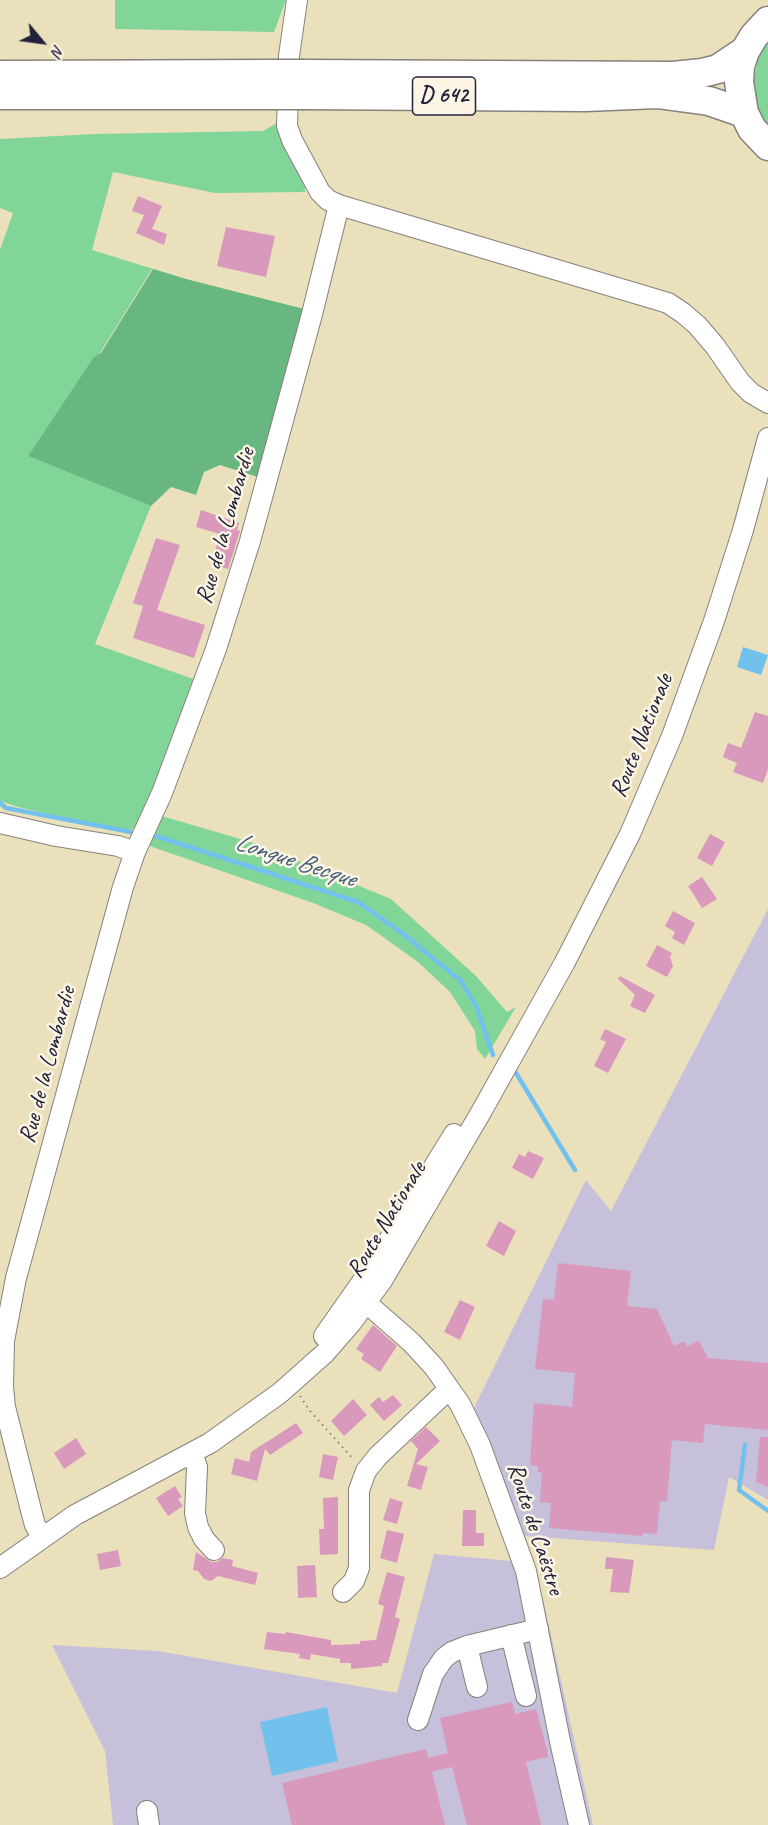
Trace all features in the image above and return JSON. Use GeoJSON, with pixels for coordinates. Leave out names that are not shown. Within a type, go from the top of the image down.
{"type":"FeatureCollection","features":[{"type":"Feature","properties":{"kind":"highway"},"geometry":{"type":"LineString","coordinates":[[768,21],[754,36],[745,51],[740,66],[739,82],[744,113],[752,129],[768,146]]}},
{"type":"Feature","properties":{"kind":"highway","name":"D 642"},"geometry":{"type":"LineString","coordinates":[[0,75],[276,85],[673,76],[718,69],[745,51]]}},
{"type":"Feature","properties":{"kind":"highway","name":"D 642"},"geometry":{"type":"LineString","coordinates":[[0,95],[276,85]]}},
{"type":"Feature","properties":{"kind":"highway","name":"D 642"},"geometry":{"type":"LineString","coordinates":[[304,85],[585,97],[657,94],[709,101],[744,113]]}},
{"type":"Feature","properties":{"kind":"street"},"geometry":{"type":"LineString","coordinates":[[297,0],[289,56],[287,126],[320,192],[328,200],[668,303],[697,325],[740,382],[751,393],[768,403]]}},
{"type":"Feature","properties":{"kind":"street","name":"Rue de la Lombardie"},"geometry":{"type":"LineString","coordinates":[[42,1537],[32,1514],[6,1407],[2,1376],[4,1341],[23,1251],[116,910],[135,852],[162,793],[221,635],[285,415],[339,205]]}},
{"type":"Feature","properties":{"kind":"street","name":"Route Nationale"},"geometry":{"type":"LineString","coordinates":[[263,1405],[361,1297],[403,1246],[477,1120],[584,927],[630,834],[687,697],[747,515],[768,438]]}},
{"type":"Feature","properties":{"kind":"street"},"geometry":{"type":"LineString","coordinates":[[0,823],[56,836],[118,846],[135,852]]}},
{"type":"Feature","properties":{"kind":"street","name":"Route Nationale"},"geometry":{"type":"LineString","coordinates":[[0,1568],[94,1503],[192,1453],[227,1432],[294,1383],[325,1353],[361,1297]]}},
{"type":"Feature","properties":{"kind":"street","name":"Route de Caëstre"},"geometry":{"type":"LineString","coordinates":[[361,1297],[419,1350],[460,1404],[480,1445],[526,1571],[579,1825]]}},
{"type":"Feature","properties":{"kind":"street"},"geometry":{"type":"LineString","coordinates":[[343,1592],[354,1581],[359,1568],[359,1490],[366,1471],[378,1456],[449,1389]]}},
{"type":"Feature","properties":{"kind":"street"},"geometry":{"type":"LineString","coordinates":[[192,1453],[197,1467],[195,1513],[198,1527],[204,1539],[214,1550]]}},
{"type":"Feature","properties":{"kind":"street"},"geometry":{"type":"LineString","coordinates":[[418,1720],[429,1683],[438,1666],[452,1652],[467,1646],[538,1629]]}},
{"type":"Feature","properties":{"kind":"street"},"geometry":{"type":"LineString","coordinates":[[511,1635],[526,1696]]}},
{"type":"Feature","properties":{"kind":"street"},"geometry":{"type":"LineString","coordinates":[[467,1646],[477,1687]]}},
{"type":"Feature","properties":{"kind":"path"},"geometry":{"type":"LineString","coordinates":[[294,1383],[306,1406],[366,1471]]}},
{"type":"Feature","properties":{"kind":"shaded area"},"geometry":{"type":"Polygon","coordinates":[[[768,909],[768,1500],[729,1477],[714,1550],[525,1536],[472,1412],[586,1180],[611,1211],[768,909]]]}},
{"type":"Feature","properties":{"kind":"shaded area"},"geometry":{"type":"Polygon","coordinates":[[[434,1554],[511,1561],[527,1605],[543,1599],[593,1825],[113,1825],[105,1751],[52,1645],[158,1651],[397,1693],[434,1554]]]}},
{"type":"Feature","properties":{"kind":"green space"},"geometry":{"type":"Polygon","coordinates":[[[115,0],[286,0],[274,32],[115,29],[115,0]]]}},
{"type":"Feature","properties":{"kind":"green space"},"geometry":{"type":"Polygon","coordinates":[[[768,40],[768,127],[757,109],[753,82],[759,55],[768,40]]]}},
{"type":"Feature","properties":{"kind":"green space"},"geometry":{"type":"Polygon","coordinates":[[[277,123],[290,158],[305,182],[305,192],[215,193],[113,172],[92,250],[186,279],[152,269],[100,353],[28,456],[151,506],[95,644],[196,680],[140,822],[133,829],[122,831],[0,801],[0,250],[13,213],[0,208],[0,139],[95,134],[263,131],[277,123]]]}},
{"type":"Feature","properties":{"kind":"green space"},"geometry":{"type":"Polygon","coordinates":[[[153,269],[308,310],[264,479],[220,465],[204,472],[196,495],[171,487],[151,506],[28,456],[94,357],[101,353],[153,269]]]}},
{"type":"Feature","properties":{"kind":"green space"},"geometry":{"type":"Polygon","coordinates":[[[158,815],[254,843],[391,899],[476,976],[507,1012],[516,1007],[485,1059],[477,1049],[475,1031],[450,992],[418,962],[366,925],[316,904],[147,845],[158,815]]]}},
{"type":"Feature","properties":{"kind":"water"},"geometry":{"type":"Polygon","coordinates":[[[743,647],[768,655],[761,675],[737,667],[743,647]]]}},
{"type":"Feature","properties":{"kind":"water"},"geometry":{"type":"Polygon","coordinates":[[[327,1707],[338,1761],[272,1776],[260,1722],[327,1707]]]}},
{"type":"Feature","properties":{"kind":"building"},"geometry":{"type":"Polygon","coordinates":[[[138,196],[162,206],[152,229],[167,234],[164,245],[136,233],[144,215],[132,211],[138,196]]]}},
{"type":"Feature","properties":{"kind":"building"},"geometry":{"type":"Polygon","coordinates":[[[226,227],[275,236],[266,277],[217,266],[226,227]]]}},
{"type":"Feature","properties":{"kind":"building"},"geometry":{"type":"Polygon","coordinates":[[[201,510],[239,523],[237,530],[240,531],[228,569],[211,564],[220,534],[196,527],[201,510]]]}},
{"type":"Feature","properties":{"kind":"building"},"geometry":{"type":"Polygon","coordinates":[[[156,538],[180,545],[157,610],[205,625],[194,658],[133,638],[143,606],[133,603],[156,538]]]}},
{"type":"Feature","properties":{"kind":"building"},"geometry":{"type":"Polygon","coordinates":[[[755,712],[768,716],[768,769],[763,783],[733,772],[737,763],[723,757],[728,743],[741,748],[755,712]]]}},
{"type":"Feature","properties":{"kind":"building"},"geometry":{"type":"Polygon","coordinates":[[[710,834],[725,842],[712,866],[697,858],[710,834]]]}},
{"type":"Feature","properties":{"kind":"building"},"geometry":{"type":"Polygon","coordinates":[[[702,877],[717,899],[702,908],[688,886],[702,877]]]}},
{"type":"Feature","properties":{"kind":"building"},"geometry":{"type":"Polygon","coordinates":[[[673,911],[695,923],[684,945],[672,938],[675,932],[665,926],[673,911]]]}},
{"type":"Feature","properties":{"kind":"building"},"geometry":{"type":"Polygon","coordinates":[[[657,945],[672,953],[670,957],[673,966],[667,977],[646,966],[657,945]]]}},
{"type":"Feature","properties":{"kind":"building"},"geometry":{"type":"Polygon","coordinates":[[[620,976],[655,995],[645,1013],[630,1006],[635,995],[618,979],[620,976]]]}},
{"type":"Feature","properties":{"kind":"building"},"geometry":{"type":"Polygon","coordinates":[[[605,1029],[626,1039],[608,1073],[594,1066],[606,1042],[600,1039],[605,1029]]]}},
{"type":"Feature","properties":{"kind":"building"},"geometry":{"type":"Polygon","coordinates":[[[528,1151],[544,1158],[533,1179],[512,1168],[519,1154],[525,1157],[528,1151]]]}},
{"type":"Feature","properties":{"kind":"building"},"geometry":{"type":"Polygon","coordinates":[[[499,1221],[516,1231],[504,1256],[486,1246],[499,1221]]]}},
{"type":"Feature","properties":{"kind":"building"},"geometry":{"type":"Polygon","coordinates":[[[558,1263],[631,1271],[627,1306],[657,1309],[674,1346],[685,1341],[687,1346],[699,1341],[708,1358],[768,1363],[768,1430],[705,1424],[703,1443],[672,1440],[667,1501],[660,1501],[657,1534],[643,1533],[642,1536],[549,1528],[551,1503],[540,1502],[542,1472],[538,1472],[538,1466],[530,1465],[534,1403],[572,1407],[575,1373],[535,1369],[543,1299],[554,1300],[558,1263]]]}},
{"type":"Feature","properties":{"kind":"building"},"geometry":{"type":"Polygon","coordinates":[[[460,1300],[475,1307],[460,1340],[444,1332],[460,1300]]]}},
{"type":"Feature","properties":{"kind":"building"},"geometry":{"type":"Polygon","coordinates":[[[373,1325],[397,1346],[380,1372],[361,1359],[364,1354],[356,1349],[373,1325]]]}},
{"type":"Feature","properties":{"kind":"building"},"geometry":{"type":"Polygon","coordinates":[[[393,1395],[402,1405],[384,1421],[370,1405],[379,1397],[383,1402],[393,1395]]]}},
{"type":"Feature","properties":{"kind":"building"},"geometry":{"type":"Polygon","coordinates":[[[353,1399],[367,1415],[344,1436],[331,1421],[353,1399]]]}},
{"type":"Feature","properties":{"kind":"building"},"geometry":{"type":"Polygon","coordinates":[[[296,1423],[303,1433],[270,1455],[265,1449],[257,1481],[231,1474],[235,1458],[249,1462],[251,1452],[296,1423]]]}},
{"type":"Feature","properties":{"kind":"building"},"geometry":{"type":"Polygon","coordinates":[[[426,1427],[440,1441],[416,1464],[428,1467],[421,1490],[407,1486],[418,1449],[411,1441],[426,1427]]]}},
{"type":"Feature","properties":{"kind":"building"},"geometry":{"type":"Polygon","coordinates":[[[760,1437],[768,1437],[768,1487],[756,1482],[760,1437]]]}},
{"type":"Feature","properties":{"kind":"building"},"geometry":{"type":"Polygon","coordinates":[[[76,1438],[86,1454],[64,1469],[54,1453],[76,1438]]]}},
{"type":"Feature","properties":{"kind":"building"},"geometry":{"type":"Polygon","coordinates":[[[323,1454],[338,1457],[333,1480],[319,1477],[323,1454]]]}},
{"type":"Feature","properties":{"kind":"building"},"geometry":{"type":"Polygon","coordinates":[[[175,1486],[182,1497],[178,1499],[183,1506],[168,1516],[156,1498],[175,1486]]]}},
{"type":"Feature","properties":{"kind":"building"},"geometry":{"type":"Polygon","coordinates":[[[338,1497],[338,1554],[320,1555],[319,1529],[324,1529],[323,1498],[338,1497]]]}},
{"type":"Feature","properties":{"kind":"building"},"geometry":{"type":"Polygon","coordinates":[[[390,1498],[403,1502],[397,1524],[383,1520],[390,1498]]]}},
{"type":"Feature","properties":{"kind":"building"},"geometry":{"type":"Polygon","coordinates":[[[463,1510],[476,1510],[476,1533],[484,1533],[484,1546],[462,1546],[463,1510]]]}},
{"type":"Feature","properties":{"kind":"building"},"geometry":{"type":"Polygon","coordinates":[[[387,1530],[404,1534],[397,1563],[380,1558],[387,1530]]]}},
{"type":"Feature","properties":{"kind":"building"},"geometry":{"type":"Polygon","coordinates":[[[118,1550],[121,1566],[100,1570],[97,1554],[118,1550]]]}},
{"type":"Feature","properties":{"kind":"building"},"geometry":{"type":"Polygon","coordinates":[[[196,1552],[211,1562],[217,1562],[223,1558],[233,1560],[232,1566],[258,1573],[255,1585],[218,1576],[211,1581],[204,1579],[198,1571],[193,1570],[196,1552]]]}},
{"type":"Feature","properties":{"kind":"building"},"geometry":{"type":"Polygon","coordinates":[[[606,1557],[634,1560],[629,1593],[610,1592],[613,1569],[605,1569],[606,1557]]]}},
{"type":"Feature","properties":{"kind":"building"},"geometry":{"type":"Polygon","coordinates":[[[315,1565],[317,1597],[298,1598],[297,1566],[315,1565]]]}},
{"type":"Feature","properties":{"kind":"building"},"geometry":{"type":"Polygon","coordinates":[[[387,1572],[405,1577],[395,1617],[400,1619],[388,1663],[382,1663],[382,1666],[351,1669],[351,1663],[340,1663],[340,1659],[311,1654],[310,1660],[299,1658],[300,1654],[264,1649],[267,1632],[285,1634],[286,1632],[331,1640],[331,1645],[360,1644],[360,1641],[376,1640],[384,1606],[378,1604],[387,1572]]]}},
{"type":"Feature","properties":{"kind":"building"},"geometry":{"type":"Polygon","coordinates":[[[512,1702],[515,1714],[536,1709],[547,1750],[548,1757],[526,1762],[541,1825],[467,1825],[452,1767],[432,1772],[445,1825],[292,1825],[282,1783],[426,1749],[428,1758],[448,1753],[440,1718],[512,1702]]]}},
{"type":"Feature","properties":{"kind":"waterway","name":"Longue Becque"},"geometry":{"type":"LineString","coordinates":[[0,803],[6,808],[131,832]]}},
{"type":"Feature","properties":{"kind":"waterway","name":"Longue Becque"},"geometry":{"type":"LineString","coordinates":[[156,836],[358,902],[402,933],[461,981],[476,1006],[493,1055]]}},
{"type":"Feature","properties":{"kind":"waterway","name":"Longue Becque"},"geometry":{"type":"LineString","coordinates":[[516,1073],[575,1170]]}},
{"type":"Feature","properties":{"kind":"waterway","name":"Longue Becque"},"geometry":{"type":"LineString","coordinates":[[745,1445],[739,1490],[768,1511]]}}]}
